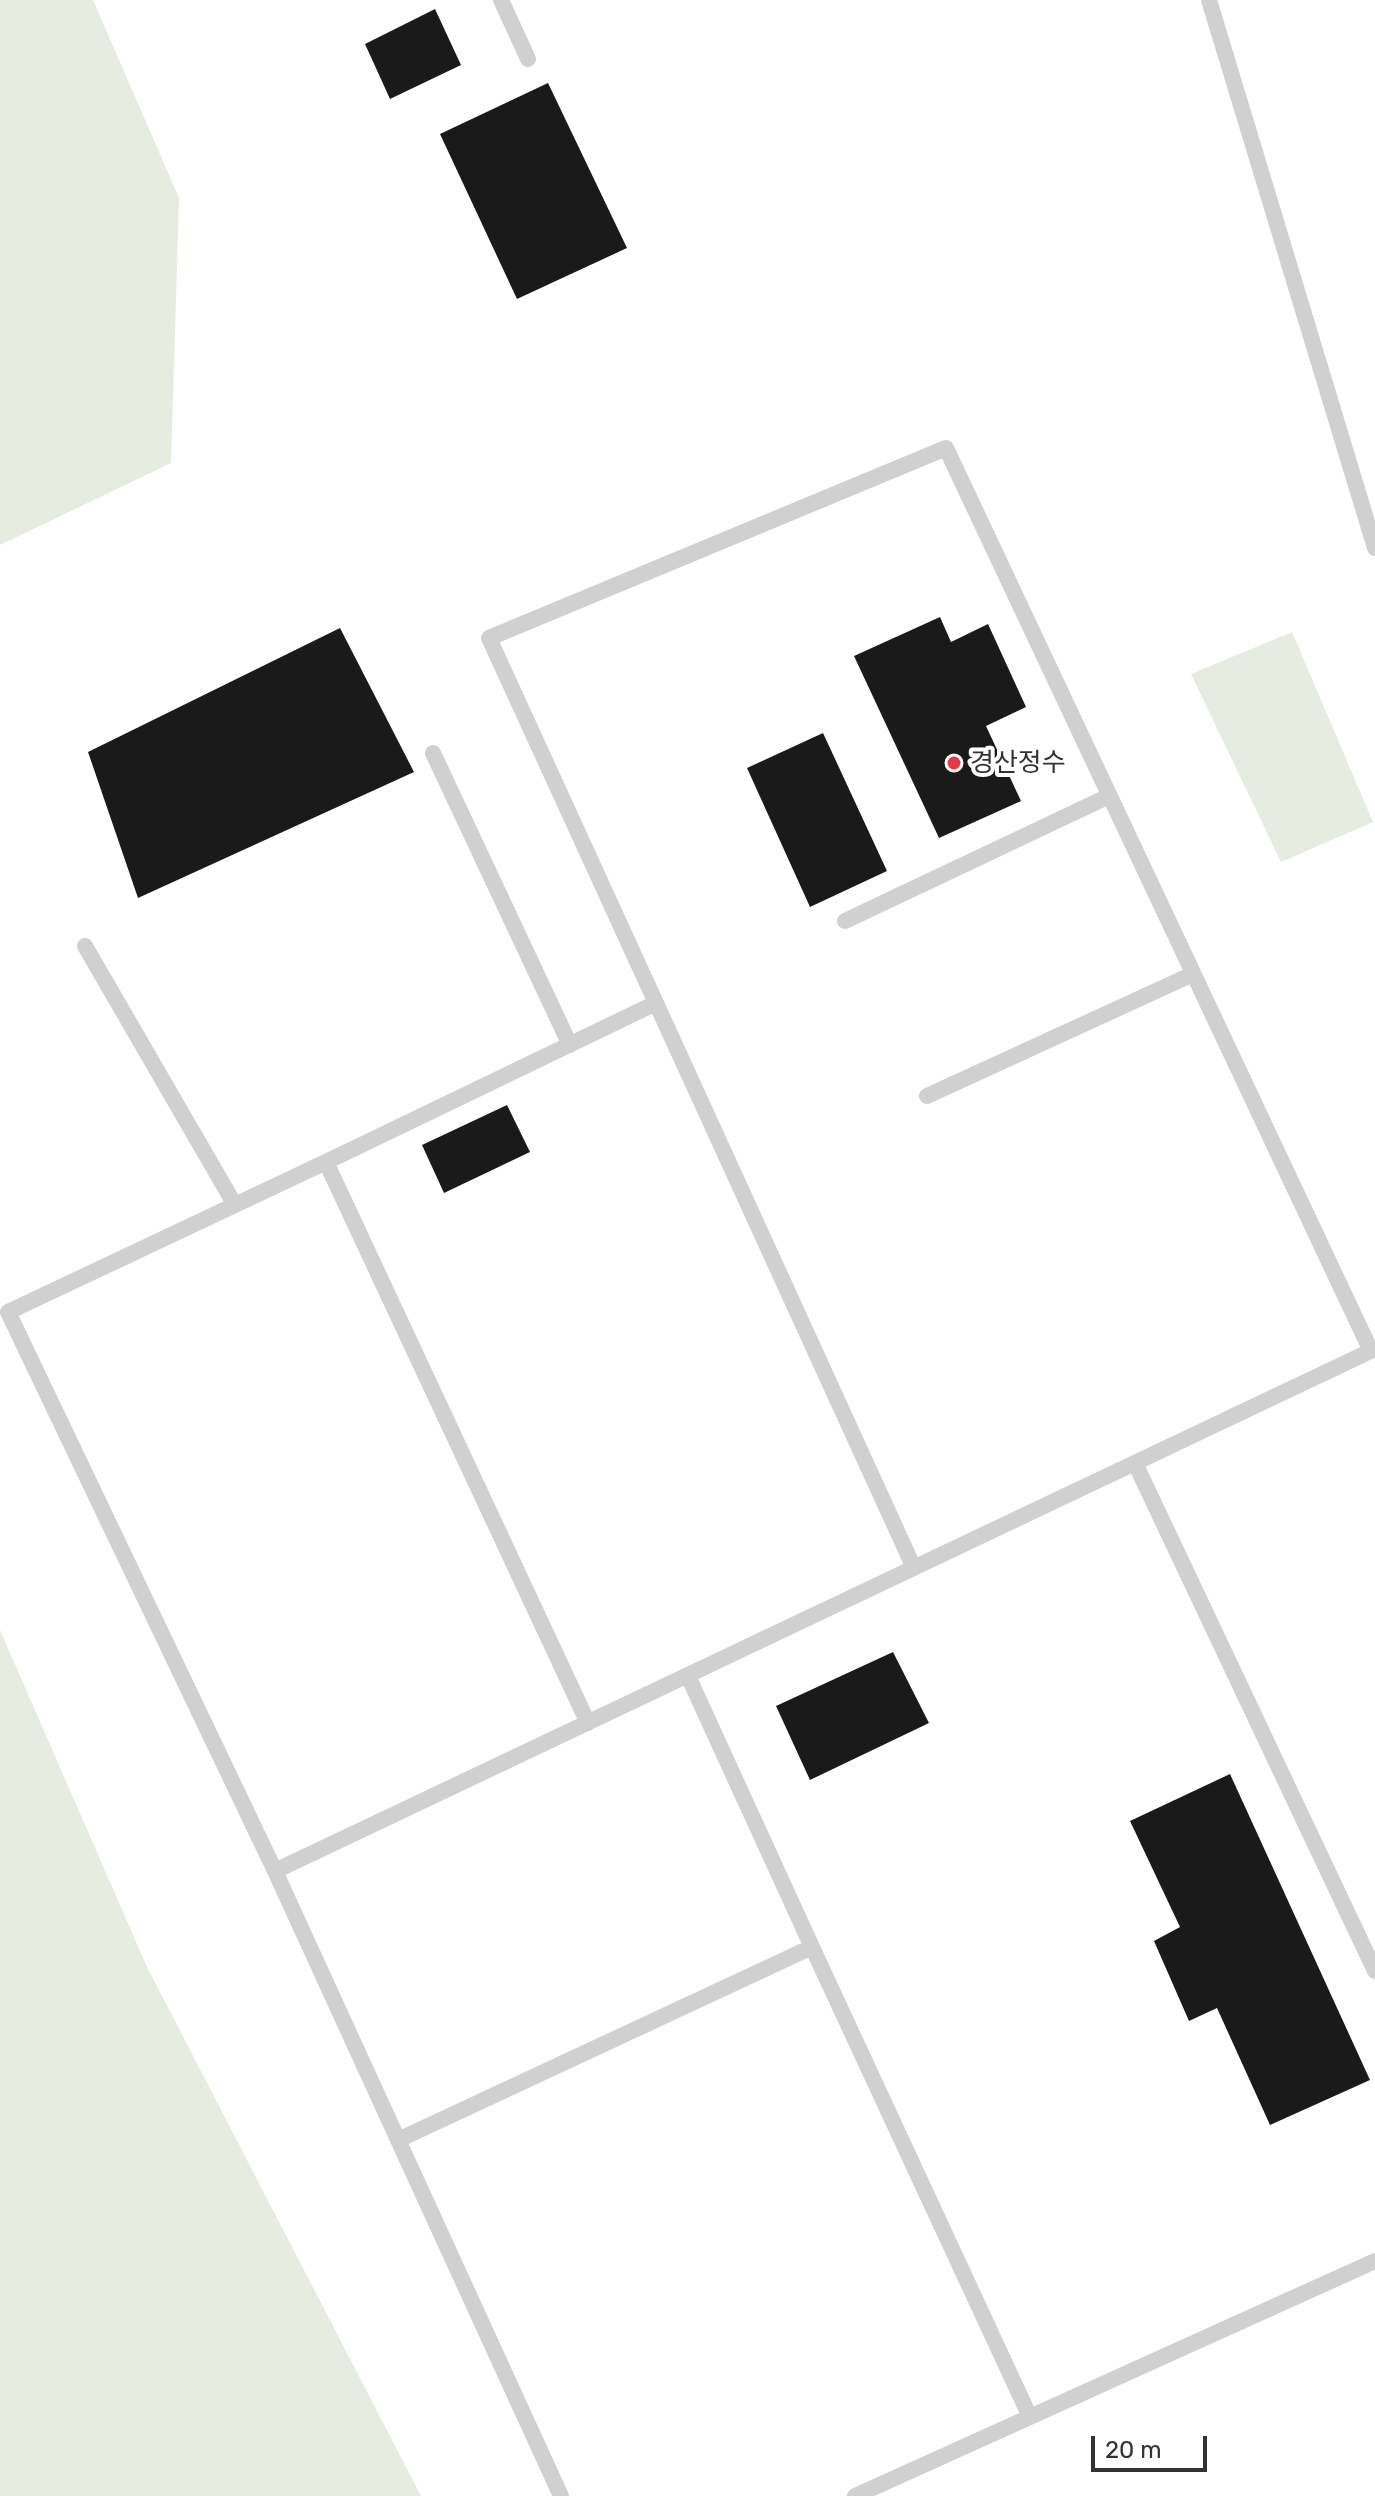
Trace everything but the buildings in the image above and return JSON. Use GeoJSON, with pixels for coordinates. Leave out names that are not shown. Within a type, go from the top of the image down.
{"type":"FeatureCollection","features":[{"type":"Feature","properties":{"kind":"lane"},"geometry":{"type":"LineString","coordinates":[[501,0],[528,59]]}},
{"type":"Feature","properties":{"kind":"lane"},"geometry":{"type":"LineString","coordinates":[[1209,0],[1374,541]]}},
{"type":"Feature","properties":{"kind":"lane"},"geometry":{"type":"LineString","coordinates":[[275,1871],[688,1676],[1373,1350],[946,448],[489,638],[914,1568]]}},
{"type":"Feature","properties":{"kind":"lane"},"geometry":{"type":"LineString","coordinates":[[433,753],[570,1045]]}},
{"type":"Feature","properties":{"kind":"lane"},"geometry":{"type":"LineString","coordinates":[[845,921],[1109,796]]}},
{"type":"Feature","properties":{"kind":"lane"},"geometry":{"type":"LineString","coordinates":[[85,946],[235,1205]]}},
{"type":"Feature","properties":{"kind":"lane"},"geometry":{"type":"LineString","coordinates":[[927,1096],[1193,974]]}},
{"type":"Feature","properties":{"kind":"lane"},"geometry":{"type":"LineString","coordinates":[[561,2496],[275,1871],[8,1312],[656,1003]]}},
{"type":"Feature","properties":{"kind":"lane"},"geometry":{"type":"LineString","coordinates":[[326,1162],[588,1723]]}},
{"type":"Feature","properties":{"kind":"lane"},"geometry":{"type":"LineString","coordinates":[[1135,1463],[1375,1971]]}},
{"type":"Feature","properties":{"kind":"lane"},"geometry":{"type":"LineString","coordinates":[[688,1676],[1030,2417]]}},
{"type":"Feature","properties":{"kind":"lane"},"geometry":{"type":"LineString","coordinates":[[398,2140],[812,1947]]}},
{"type":"Feature","properties":{"kind":"lane"},"geometry":{"type":"LineString","coordinates":[[855,2496],[1375,2261]]}},
{"type":"Feature","properties":{"kind":"shaded area"},"geometry":{"type":"Polygon","coordinates":[[[0,0],[93,0],[179,198],[171,463],[0,545],[0,0]]]}},
{"type":"Feature","properties":{"kind":"shaded area"},"geometry":{"type":"Polygon","coordinates":[[[1292,632],[1373,822],[1281,862],[1191,674],[1292,632]]]}},
{"type":"Feature","properties":{"kind":"shaded area"},"geometry":{"type":"Polygon","coordinates":[[[0,1630],[147,1967],[421,2496],[0,2496],[0,1630]]]}},
{"type":"Feature","properties":{"kind":"place","name":"경산정수"},"geometry":{"type":"Point","coordinates":[954,763]}}]}
